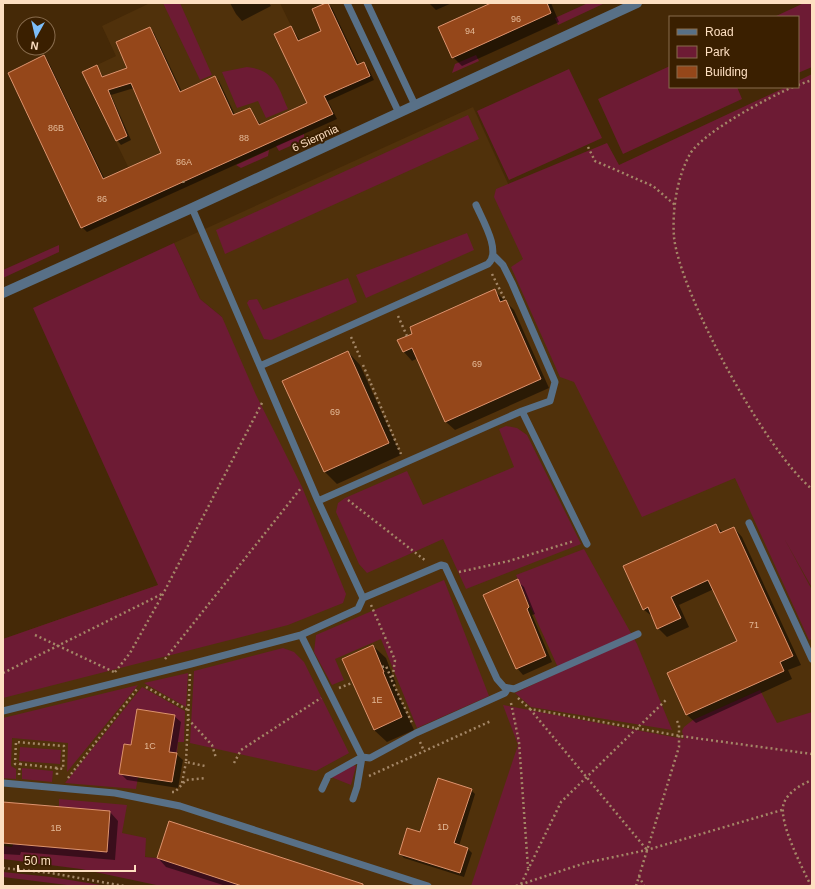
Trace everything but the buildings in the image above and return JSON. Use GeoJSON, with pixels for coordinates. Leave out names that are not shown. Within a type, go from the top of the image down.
{"type":"FeatureCollection","features":[{"type":"Feature","properties":{"kind":"street","name":"6 Sierpnia"},"geometry":{"type":"LineString","coordinates":[[3,293],[192,208],[637,3]]}},
{"type":"Feature","properties":{"kind":"lane"},"geometry":{"type":"LineString","coordinates":[[347,3],[399,113]]}},
{"type":"Feature","properties":{"kind":"lane"},"geometry":{"type":"LineString","coordinates":[[368,3],[415,105]]}},
{"type":"Feature","properties":{"kind":"lane"},"geometry":{"type":"LineString","coordinates":[[260,366],[491,262],[493,256],[493,244],[476,205]]}},
{"type":"Feature","properties":{"kind":"lane"},"geometry":{"type":"LineString","coordinates":[[192,208],[318,501],[363,598]]}},
{"type":"Feature","properties":{"kind":"lane"},"geometry":{"type":"LineString","coordinates":[[318,501],[405,464],[522,411],[550,401],[555,382],[512,283],[503,265],[493,256]]}},
{"type":"Feature","properties":{"kind":"lane"},"geometry":{"type":"LineString","coordinates":[[522,411],[585,541]]}},
{"type":"Feature","properties":{"kind":"lane"},"geometry":{"type":"LineString","coordinates":[[749,523],[812,659]]}},
{"type":"Feature","properties":{"kind":"lane"},"geometry":{"type":"LineString","coordinates":[[3,711],[301,635],[358,609],[363,598],[434,567],[443,565],[449,575],[496,679],[508,688],[514,688],[638,634]]}},
{"type":"Feature","properties":{"kind":"lane"},"geometry":{"type":"LineString","coordinates":[[301,635],[362,757],[353,799]]}},
{"type":"Feature","properties":{"kind":"lane"},"geometry":{"type":"LineString","coordinates":[[322,789],[328,776],[362,757],[370,758],[416,733],[505,693],[508,688]]}},
{"type":"Feature","properties":{"kind":"lane"},"geometry":{"type":"LineString","coordinates":[[3,783],[115,793],[180,806],[428,886]]}},
{"type":"Feature","properties":{"kind":"path"},"geometry":{"type":"LineString","coordinates":[[799,85],[812,80]]}},
{"type":"Feature","properties":{"kind":"path"},"geometry":{"type":"LineString","coordinates":[[791,88],[736,117],[703,139],[691,153],[682,172],[676,206],[674,237],[684,273],[725,365],[765,432],[801,480],[812,489]]}},
{"type":"Feature","properties":{"kind":"path"},"geometry":{"type":"LineString","coordinates":[[588,147],[596,161],[653,186],[676,206]]}},
{"type":"Feature","properties":{"kind":"path"},"geometry":{"type":"LineString","coordinates":[[183,181],[185,185]]}},
{"type":"Feature","properties":{"kind":"path"},"geometry":{"type":"LineString","coordinates":[[484,276],[491,273],[505,300]]}},
{"type":"Feature","properties":{"kind":"path"},"geometry":{"type":"LineString","coordinates":[[405,312],[398,316],[407,336]]}},
{"type":"Feature","properties":{"kind":"path"},"geometry":{"type":"LineString","coordinates":[[346,328],[360,357]]}},
{"type":"Feature","properties":{"kind":"path"},"geometry":{"type":"LineString","coordinates":[[363,365],[405,464]]}},
{"type":"Feature","properties":{"kind":"path"},"geometry":{"type":"LineString","coordinates":[[111,675],[117,673],[130,652],[266,395]]}},
{"type":"Feature","properties":{"kind":"path"},"geometry":{"type":"LineString","coordinates":[[169,661],[162,663],[304,484]]}},
{"type":"Feature","properties":{"kind":"path"},"geometry":{"type":"LineString","coordinates":[[335,493],[345,498],[434,567]]}},
{"type":"Feature","properties":{"kind":"path"},"geometry":{"type":"LineString","coordinates":[[449,575],[585,541]]}},
{"type":"Feature","properties":{"kind":"path"},"geometry":{"type":"LineString","coordinates":[[3,672],[162,594]]}},
{"type":"Feature","properties":{"kind":"path"},"geometry":{"type":"LineString","coordinates":[[363,598],[372,606],[395,660],[392,681]]}},
{"type":"Feature","properties":{"kind":"path"},"geometry":{"type":"LineString","coordinates":[[175,792],[182,782],[186,762],[191,664]]}},
{"type":"Feature","properties":{"kind":"path"},"geometry":{"type":"LineString","coordinates":[[382,667],[386,666],[424,751]]}},
{"type":"Feature","properties":{"kind":"path"},"geometry":{"type":"LineString","coordinates":[[234,763],[241,750],[330,693],[352,683]]}},
{"type":"Feature","properties":{"kind":"path"},"geometry":{"type":"LineString","coordinates":[[58,788],[141,684]]}},
{"type":"Feature","properties":{"kind":"path"},"geometry":{"type":"LineString","coordinates":[[508,688],[530,709],[647,850]]}},
{"type":"Feature","properties":{"kind":"path"},"geometry":{"type":"LineString","coordinates":[[508,688],[519,742],[528,869]]}},
{"type":"Feature","properties":{"kind":"path"},"geometry":{"type":"LineString","coordinates":[[520,885],[561,802],[639,728],[667,699]]}},
{"type":"Feature","properties":{"kind":"path"},"geometry":{"type":"LineString","coordinates":[[530,709],[680,736],[812,754]]}},
{"type":"Feature","properties":{"kind":"path"},"geometry":{"type":"LineString","coordinates":[[188,719],[212,745],[216,758]]}},
{"type":"Feature","properties":{"kind":"path"},"geometry":{"type":"LineString","coordinates":[[636,886],[680,747],[680,736],[676,719]]}},
{"type":"Feature","properties":{"kind":"path"},"geometry":{"type":"LineString","coordinates":[[358,781],[491,721]]}},
{"type":"Feature","properties":{"kind":"path"},"geometry":{"type":"LineString","coordinates":[[16,742],[64,746],[63,769],[57,768],[15,764],[16,742]]}},
{"type":"Feature","properties":{"kind":"path"},"geometry":{"type":"LineString","coordinates":[[186,762],[205,766]]}},
{"type":"Feature","properties":{"kind":"path"},"geometry":{"type":"LineString","coordinates":[[19,784],[20,764]]}},
{"type":"Feature","properties":{"kind":"path"},"geometry":{"type":"LineString","coordinates":[[57,768],[58,788]]}},
{"type":"Feature","properties":{"kind":"path"},"geometry":{"type":"LineString","coordinates":[[182,782],[186,780],[206,778]]}},
{"type":"Feature","properties":{"kind":"path"},"geometry":{"type":"LineString","coordinates":[[811,886],[792,843],[782,810],[784,802],[792,791],[812,780]]}},
{"type":"Feature","properties":{"kind":"path"},"geometry":{"type":"LineString","coordinates":[[516,886],[585,863],[647,850],[782,810]]}},
{"type":"Feature","properties":{"kind":"path"},"geometry":{"type":"LineString","coordinates":[[3,868],[58,874],[124,886]]}},
{"type":"Feature","properties":{"kind":"path"},"geometry":{"type":"LineString","coordinates":[[639,876],[644,886]]}},
{"type":"Feature","properties":{"kind":"shaded area"},"geometry":{"type":"Polygon","coordinates":[[[150,3],[280,3],[333,114],[234,158],[136,183],[82,72],[116,56],[102,26],[150,3]]]}},
{"type":"Feature","properties":{"kind":"shaded area"},"geometry":{"type":"Polygon","coordinates":[[[473,107],[588,359],[749,470],[812,588],[812,886],[242,886],[157,858],[12,844],[12,847],[3,846],[3,639],[158,585],[222,317],[200,299],[174,243],[473,107]]]}},
{"type":"Feature","properties":{"kind":"green space"},"geometry":{"type":"Polygon","coordinates":[[[163,3],[180,3],[212,75],[200,80],[163,3]]]}},
{"type":"Feature","properties":{"kind":"green space"},"geometry":{"type":"Polygon","coordinates":[[[588,3],[605,3],[558,25],[555,18],[588,3]]]}},
{"type":"Feature","properties":{"kind":"green space"},"geometry":{"type":"Polygon","coordinates":[[[804,3],[812,3],[812,67],[799,73],[799,16],[776,16],[804,3]]]}},
{"type":"Feature","properties":{"kind":"green space"},"geometry":{"type":"Polygon","coordinates":[[[476,55],[479,61],[452,73],[455,64],[476,55]]]}},
{"type":"Feature","properties":{"kind":"green space"},"geometry":{"type":"Polygon","coordinates":[[[669,66],[669,88],[737,88],[742,99],[623,154],[598,99],[669,66]]]}},
{"type":"Feature","properties":{"kind":"green space"},"geometry":{"type":"Polygon","coordinates":[[[247,67],[264,72],[274,80],[288,109],[266,118],[258,101],[237,108],[222,72],[247,67]]]}},
{"type":"Feature","properties":{"kind":"green space"},"geometry":{"type":"Polygon","coordinates":[[[569,69],[602,138],[509,180],[477,111],[569,69]]]}},
{"type":"Feature","properties":{"kind":"green space"},"geometry":{"type":"Polygon","coordinates":[[[812,74],[812,588],[784,538],[812,590],[812,639],[809,640],[735,478],[642,517],[574,382],[560,377],[511,267],[523,259],[494,197],[496,189],[607,143],[619,165],[784,88],[799,88],[799,80],[812,74]]]}},
{"type":"Feature","properties":{"kind":"green space"},"geometry":{"type":"Polygon","coordinates":[[[468,115],[479,139],[225,254],[216,230],[468,115]]]}},
{"type":"Feature","properties":{"kind":"green space"},"geometry":{"type":"Polygon","coordinates":[[[304,134],[304,140],[279,151],[276,146],[304,134]]]}},
{"type":"Feature","properties":{"kind":"green space"},"geometry":{"type":"Polygon","coordinates":[[[269,150],[268,156],[241,168],[236,165],[269,150]]]}},
{"type":"Feature","properties":{"kind":"green space"},"geometry":{"type":"Polygon","coordinates":[[[467,233],[474,250],[366,298],[356,275],[467,233]]]}},
{"type":"Feature","properties":{"kind":"green space"},"geometry":{"type":"Polygon","coordinates":[[[174,243],[200,299],[222,317],[256,395],[302,487],[346,594],[343,603],[288,625],[3,698],[3,639],[158,585],[33,308],[174,243]]]}},
{"type":"Feature","properties":{"kind":"green space"},"geometry":{"type":"Polygon","coordinates":[[[59,245],[59,252],[3,278],[3,270],[59,245]]]}},
{"type":"Feature","properties":{"kind":"green space"},"geometry":{"type":"Polygon","coordinates":[[[348,278],[357,302],[271,340],[264,339],[247,303],[249,300],[257,299],[263,310],[348,278]]]}},
{"type":"Feature","properties":{"kind":"green space"},"geometry":{"type":"Polygon","coordinates":[[[506,426],[517,428],[527,435],[581,544],[466,589],[443,539],[367,573],[359,564],[336,512],[338,503],[345,498],[407,471],[423,505],[514,467],[499,429],[506,426]]]}},
{"type":"Feature","properties":{"kind":"green space"},"geometry":{"type":"Polygon","coordinates":[[[584,549],[637,644],[672,730],[531,707],[515,693],[560,672],[516,575],[584,549]]]}},
{"type":"Feature","properties":{"kind":"green space"},"geometry":{"type":"Polygon","coordinates":[[[444,580],[489,696],[417,728],[381,639],[335,659],[344,680],[332,685],[314,652],[316,635],[444,580]]]}},
{"type":"Feature","properties":{"kind":"green space"},"geometry":{"type":"Polygon","coordinates":[[[283,648],[294,652],[304,662],[349,753],[316,771],[190,743],[194,671],[283,648]]]}},
{"type":"Feature","properties":{"kind":"green space"},"geometry":{"type":"Polygon","coordinates":[[[188,673],[186,707],[144,683],[188,673]]]}},
{"type":"Feature","properties":{"kind":"green space"},"geometry":{"type":"Polygon","coordinates":[[[138,685],[67,772],[68,743],[12,738],[11,766],[16,769],[16,779],[3,778],[3,718],[138,685]]]}},
{"type":"Feature","properties":{"kind":"green space"},"geometry":{"type":"Polygon","coordinates":[[[142,687],[185,711],[184,742],[178,742],[177,753],[156,750],[170,742],[175,715],[137,709],[132,736],[138,777],[136,789],[65,783],[142,687]]]}},
{"type":"Feature","properties":{"kind":"green space"},"geometry":{"type":"Polygon","coordinates":[[[760,690],[777,723],[812,712],[812,886],[471,886],[518,745],[503,705],[684,739],[682,731],[684,727],[693,720],[760,690]]]}},
{"type":"Feature","properties":{"kind":"green space"},"geometry":{"type":"Polygon","coordinates":[[[20,747],[61,750],[60,764],[19,761],[20,747]]]}},
{"type":"Feature","properties":{"kind":"green space"},"geometry":{"type":"Polygon","coordinates":[[[353,765],[356,766],[351,785],[331,777],[353,765]]]}},
{"type":"Feature","properties":{"kind":"green space"},"geometry":{"type":"Polygon","coordinates":[[[22,768],[53,771],[52,782],[22,779],[22,768]]]}},
{"type":"Feature","properties":{"kind":"green space"},"geometry":{"type":"Polygon","coordinates":[[[59,799],[127,805],[122,833],[146,838],[145,857],[157,858],[242,886],[161,886],[81,869],[3,859],[3,846],[12,847],[13,844],[107,851],[110,812],[59,807],[59,799]]]}},
{"type":"Feature","properties":{"kind":"green space"},"geometry":{"type":"Polygon","coordinates":[[[3,872],[51,877],[107,886],[75,886],[3,877],[3,872]]]}}]}
